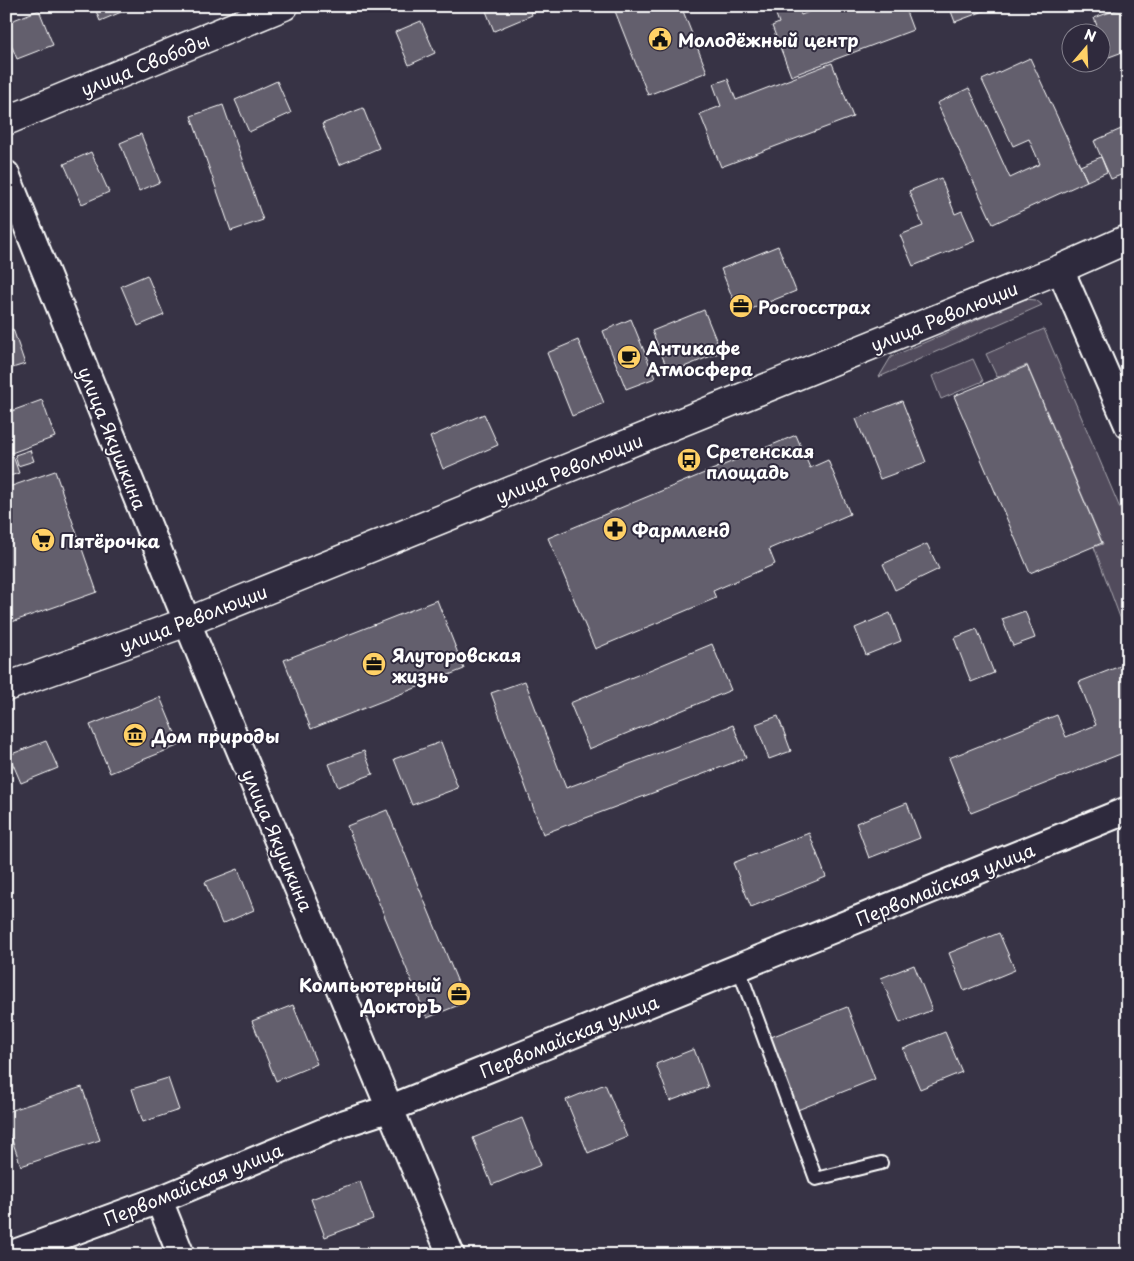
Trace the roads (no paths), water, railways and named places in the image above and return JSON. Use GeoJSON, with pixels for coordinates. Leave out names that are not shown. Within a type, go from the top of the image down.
{"type":"FeatureCollection","features":[{"type":"Feature","properties":{"kind":"main road","name":"улица Свободы"},"geometry":{"type":"LineString","coordinates":[[6,121],[284,6]]}},
{"type":"Feature","properties":{"kind":"main road","name":"улица Революции"},"geometry":{"type":"LineString","coordinates":[[6,687],[187,622],[1060,269],[1128,239]]}},
{"type":"Feature","properties":{"kind":"street","name":"улица Якушкина"},"geometry":{"type":"LineString","coordinates":[[6,174],[187,622],[451,1255]]}},
{"type":"Feature","properties":{"kind":"street"},"geometry":{"type":"LineString","coordinates":[[1060,269],[1128,425]]}},
{"type":"Feature","properties":{"kind":"street","name":"Первомайская улица"},"geometry":{"type":"LineString","coordinates":[[9,1255],[159,1200],[342,1124],[391,1108],[1128,810]]}},
{"type":"Feature","properties":{"kind":"street"},"geometry":{"type":"LineString","coordinates":[[159,1200],[180,1255]]}},
{"type":"Feature","properties":{"kind":"lane"},"geometry":{"type":"LineString","coordinates":[[738,967],[816,1179],[881,1163]]}},
{"type":"Feature","properties":{"kind":"place","name":"Молодёжный центр"},"geometry":{"type":"Point","coordinates":[660,39]}},
{"type":"Feature","properties":{"kind":"place","name":"Росгосстрах"},"geometry":{"type":"Point","coordinates":[741,306]}},
{"type":"Feature","properties":{"kind":"place","name":"Антикафе Атмосфера"},"geometry":{"type":"Point","coordinates":[629,357]}},
{"type":"Feature","properties":{"kind":"place","name":"Сретенская площадь"},"geometry":{"type":"Point","coordinates":[689,460]}},
{"type":"Feature","properties":{"kind":"place","name":"Фармленд"},"geometry":{"type":"Point","coordinates":[615,529]}},
{"type":"Feature","properties":{"kind":"place","name":"Пятёрочка"},"geometry":{"type":"Point","coordinates":[43,540]}},
{"type":"Feature","properties":{"kind":"place","name":"Ялуторовская жизнь"},"geometry":{"type":"Point","coordinates":[374,664]}},
{"type":"Feature","properties":{"kind":"place","name":"Дом природы"},"geometry":{"type":"Point","coordinates":[135,735]}},
{"type":"Feature","properties":{"kind":"place","name":"Компьютерный ДокторЪ"},"geometry":{"type":"Point","coordinates":[459,994]}}]}
